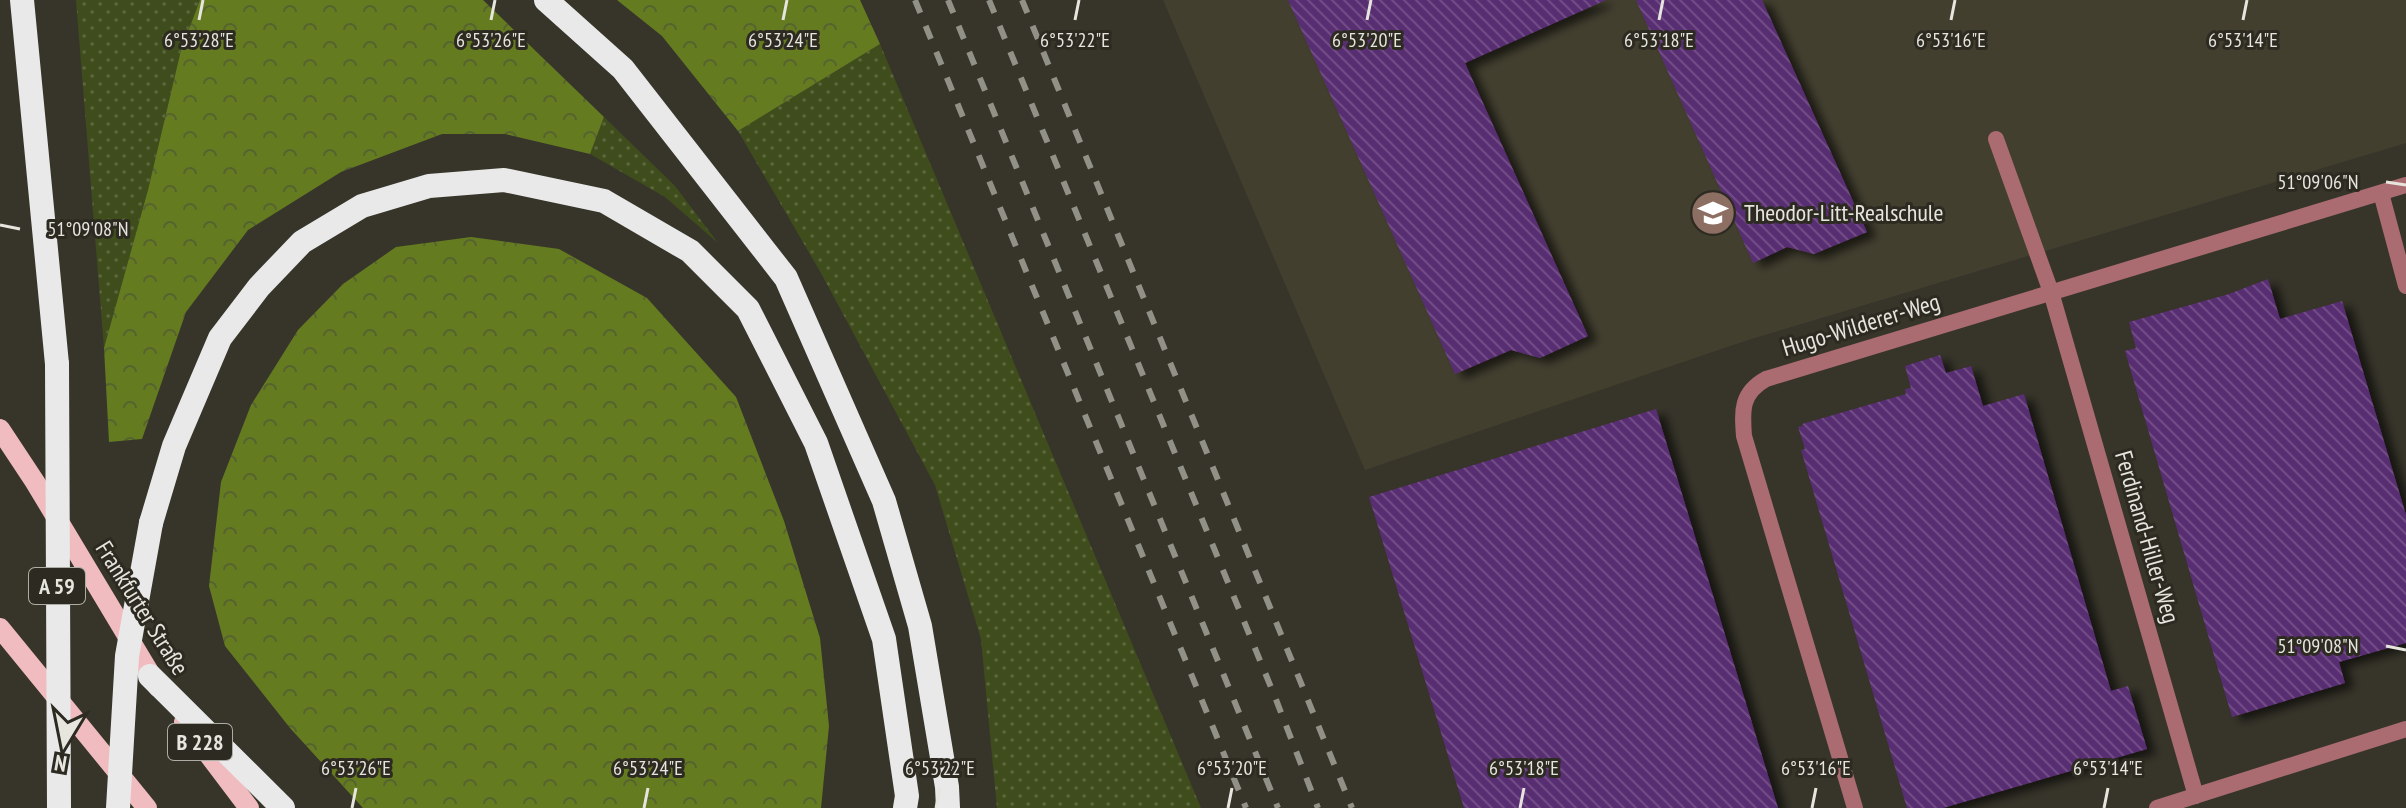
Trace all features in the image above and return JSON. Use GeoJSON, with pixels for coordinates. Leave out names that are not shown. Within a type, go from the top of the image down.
{"type":"FeatureCollection","features":[{"type":"Feature","properties":{"kind":"highway","name":"A 59"},"geometry":{"type":"LineString","coordinates":[[22,0],[57,364],[59,808]]}},
{"type":"Feature","properties":{"kind":"highway"},"geometry":{"type":"LineString","coordinates":[[546,0],[623,69],[786,278],[884,501],[920,626],[948,808]]}},
{"type":"Feature","properties":{"kind":"highway"},"geometry":{"type":"LineString","coordinates":[[118,808],[127,656],[151,523],[174,446],[220,338],[259,287],[302,242],[362,206],[429,186],[504,180],[604,201],[690,251],[748,309],[816,443],[884,639],[907,796],[905,808]]}},
{"type":"Feature","properties":{"kind":"highway"},"geometry":{"type":"LineString","coordinates":[[150,676],[283,808]]}},
{"type":"Feature","properties":{"kind":"main road","name":"Frankfurter Straße"},"geometry":{"type":"LineString","coordinates":[[0,429],[35,482],[150,676],[249,808]]}},
{"type":"Feature","properties":{"kind":"main road"},"geometry":{"type":"LineString","coordinates":[[0,628],[147,808]]}},
{"type":"Feature","properties":{"kind":"street","name":"Ferdinand-Hiller-Weg"},"geometry":{"type":"LineString","coordinates":[[1996,139],[2051,292],[2196,796]]}},
{"type":"Feature","properties":{"kind":"street","name":"Hugo-Wilderer-Weg"},"geometry":{"type":"LineString","coordinates":[[1855,808],[1744,436],[1742,414],[1750,389],[1766,379],[2406,185]]}},
{"type":"Feature","properties":{"kind":"street"},"geometry":{"type":"LineString","coordinates":[[2381,193],[2406,286]]}},
{"type":"Feature","properties":{"kind":"street"},"geometry":{"type":"LineString","coordinates":[[2157,808],[2406,729]]}},
{"type":"Feature","properties":{"kind":"shaded area","name":"Theodor-Litt-Realschule"},"geometry":{"type":"Polygon","coordinates":[[[1163,0],[2406,0],[2406,143],[1748,340],[1365,470],[1163,0]]]}},
{"type":"Feature","properties":{"kind":"green space"},"geometry":{"type":"Polygon","coordinates":[[[76,0],[200,0],[181,50],[148,190],[104,348],[76,0]]]}},
{"type":"Feature","properties":{"kind":"green space"},"geometry":{"type":"Polygon","coordinates":[[[200,0],[483,0],[604,117],[590,154],[505,134],[442,134],[341,172],[248,230],[186,312],[142,439],[109,442],[104,348],[148,190],[181,50],[200,0]]]}},
{"type":"Feature","properties":{"kind":"green space"},"geometry":{"type":"Polygon","coordinates":[[[617,0],[860,0],[880,44],[738,131],[662,36],[617,0]]]}},
{"type":"Feature","properties":{"kind":"green space"},"geometry":{"type":"Polygon","coordinates":[[[880,44],[1201,808],[997,808],[981,639],[935,485],[821,273],[738,131],[880,44]]]}},
{"type":"Feature","properties":{"kind":"green space"},"geometry":{"type":"Polygon","coordinates":[[[604,117],[675,186],[718,243],[665,197],[590,154],[604,117]]]}},
{"type":"Feature","properties":{"kind":"green space"},"geometry":{"type":"Polygon","coordinates":[[[471,237],[559,249],[647,298],[736,397],[784,521],[820,638],[829,726],[821,808],[363,808],[290,728],[225,646],[209,586],[221,482],[251,405],[298,330],[343,284],[396,247],[471,237]]]}},
{"type":"Feature","properties":{"kind":"building"},"geometry":{"type":"Polygon","coordinates":[[[1288,0],[1606,0],[1465,63],[1588,336],[1540,358],[1511,350],[1455,374],[1288,0]]]}},
{"type":"Feature","properties":{"kind":"building"},"geometry":{"type":"Polygon","coordinates":[[[1636,0],[1762,0],[1867,232],[1814,254],[1787,247],[1753,263],[1636,0]]]}},
{"type":"Feature","properties":{"kind":"building"},"geometry":{"type":"Polygon","coordinates":[[[2268,279],[2280,319],[2342,301],[2406,515],[2406,643],[2339,662],[2345,683],[2232,717],[2125,351],[2136,348],[2129,322],[2229,294],[2268,279]]]}},
{"type":"Feature","properties":{"kind":"building"},"geometry":{"type":"Polygon","coordinates":[[[1940,355],[1946,373],[1971,366],[1983,406],[2024,394],[2111,691],[2128,686],[2147,749],[1943,808],[1907,808],[1801,450],[1805,449],[1798,427],[1906,394],[1905,389],[1911,388],[1905,366],[1940,355]]]}},
{"type":"Feature","properties":{"kind":"building"},"geometry":{"type":"Polygon","coordinates":[[[1656,409],[1778,808],[1464,808],[1369,497],[1656,409]]]}},
{"type":"Feature","properties":{"kind":"railway"},"geometry":{"type":"LineString","coordinates":[[915,0],[1246,808]]}},
{"type":"Feature","properties":{"kind":"railway"},"geometry":{"type":"LineString","coordinates":[[948,0],[1278,808]]}},
{"type":"Feature","properties":{"kind":"railway"},"geometry":{"type":"LineString","coordinates":[[989,0],[1318,808]]}},
{"type":"Feature","properties":{"kind":"railway"},"geometry":{"type":"LineString","coordinates":[[1022,0],[1352,808]]}},
{"type":"Feature","properties":{"kind":"place","name":"Theodor-Litt-Realschule"},"geometry":{"type":"Point","coordinates":[1713,213]}}]}
